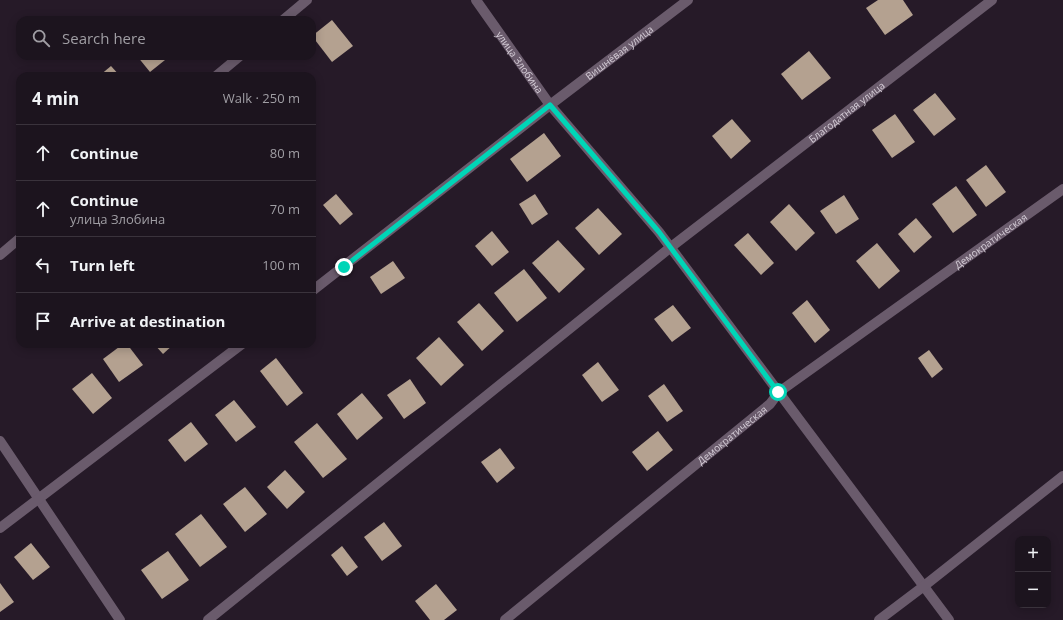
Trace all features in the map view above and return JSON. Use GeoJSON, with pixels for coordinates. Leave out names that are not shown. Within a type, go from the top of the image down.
{"type":"FeatureCollection","features":[{"type":"Feature","properties":{"kind":"street"},"geometry":{"type":"LineString","coordinates":[[288,16],[307,0]]}},
{"type":"Feature","properties":{"kind":"street","name":"улица Злобина"},"geometry":{"type":"LineString","coordinates":[[476,0],[550,105],[659,232],[949,620]]}},
{"type":"Feature","properties":{"kind":"street","name":"Вишнёвая улица"},"geometry":{"type":"LineString","coordinates":[[316,288],[550,105],[688,0]]}},
{"type":"Feature","properties":{"kind":"street","name":"Благодатная улица"},"geometry":{"type":"LineString","coordinates":[[208,620],[701,224],[992,0]]}},
{"type":"Feature","properties":{"kind":"street"},"geometry":{"type":"LineString","coordinates":[[221,72],[235,60]]}},
{"type":"Feature","properties":{"kind":"street","name":"Демократическая"},"geometry":{"type":"LineString","coordinates":[[505,620],[770,404],[778,392],[1063,190]]}},
{"type":"Feature","properties":{"kind":"street"},"geometry":{"type":"LineString","coordinates":[[0,255],[16,241]]}},
{"type":"Feature","properties":{"kind":"street"},"geometry":{"type":"LineString","coordinates":[[0,528],[237,348]]}},
{"type":"Feature","properties":{"kind":"street"},"geometry":{"type":"LineString","coordinates":[[0,441],[120,620]]}},
{"type":"Feature","properties":{"kind":"street"},"geometry":{"type":"LineString","coordinates":[[879,620],[1063,476]]}},
{"type":"Feature","properties":{"kind":"building"},"geometry":{"type":"Polygon","coordinates":[[[878,0],[903,0],[913,15],[885,35],[866,8],[878,0]]]}},
{"type":"Feature","properties":{"kind":"building"},"geometry":{"type":"Polygon","coordinates":[[[332,20],[353,46],[332,62],[316,41],[316,33],[332,20]]]}},
{"type":"Feature","properties":{"kind":"building"},"geometry":{"type":"Polygon","coordinates":[[[809,51],[831,78],[802,100],[781,74],[809,51]]]}},
{"type":"Feature","properties":{"kind":"building"},"geometry":{"type":"Polygon","coordinates":[[[140,60],[165,60],[150,72],[140,60]]]}},
{"type":"Feature","properties":{"kind":"building"},"geometry":{"type":"Polygon","coordinates":[[[111,66],[116,72],[104,72],[111,66]]]}},
{"type":"Feature","properties":{"kind":"building"},"geometry":{"type":"Polygon","coordinates":[[[935,93],[956,119],[934,136],[913,110],[935,93]]]}},
{"type":"Feature","properties":{"kind":"building"},"geometry":{"type":"Polygon","coordinates":[[[895,114],[915,142],[892,158],[872,130],[895,114]]]}},
{"type":"Feature","properties":{"kind":"building"},"geometry":{"type":"Polygon","coordinates":[[[732,119],[751,141],[731,159],[712,136],[732,119]]]}},
{"type":"Feature","properties":{"kind":"building"},"geometry":{"type":"Polygon","coordinates":[[[544,133],[561,156],[527,182],[510,159],[544,133]]]}},
{"type":"Feature","properties":{"kind":"building"},"geometry":{"type":"Polygon","coordinates":[[[986,165],[1006,192],[986,207],[966,180],[986,165]]]}},
{"type":"Feature","properties":{"kind":"building"},"geometry":{"type":"Polygon","coordinates":[[[956,186],[977,215],[953,233],[932,204],[956,186]]]}},
{"type":"Feature","properties":{"kind":"building"},"geometry":{"type":"Polygon","coordinates":[[[336,194],[353,214],[340,225],[323,205],[336,194]]]}},
{"type":"Feature","properties":{"kind":"building"},"geometry":{"type":"Polygon","coordinates":[[[535,194],[548,214],[532,225],[519,204],[535,194]]]}},
{"type":"Feature","properties":{"kind":"building"},"geometry":{"type":"Polygon","coordinates":[[[844,195],[859,219],[836,234],[820,211],[844,195]]]}},
{"type":"Feature","properties":{"kind":"building"},"geometry":{"type":"Polygon","coordinates":[[[789,204],[815,233],[796,251],[770,222],[789,204]]]}},
{"type":"Feature","properties":{"kind":"building"},"geometry":{"type":"Polygon","coordinates":[[[598,208],[622,234],[599,255],[575,228],[598,208]]]}},
{"type":"Feature","properties":{"kind":"building"},"geometry":{"type":"Polygon","coordinates":[[[916,218],[932,237],[914,253],[898,234],[916,218]]]}},
{"type":"Feature","properties":{"kind":"building"},"geometry":{"type":"Polygon","coordinates":[[[492,231],[509,252],[492,266],[475,246],[492,231]]]}},
{"type":"Feature","properties":{"kind":"building"},"geometry":{"type":"Polygon","coordinates":[[[748,233],[774,263],[761,275],[734,245],[748,233]]]}},
{"type":"Feature","properties":{"kind":"building"},"geometry":{"type":"Polygon","coordinates":[[[558,240],[585,269],[559,293],[532,263],[558,240]]]}},
{"type":"Feature","properties":{"kind":"building"},"geometry":{"type":"Polygon","coordinates":[[[877,243],[900,271],[879,289],[856,261],[877,243]]]}},
{"type":"Feature","properties":{"kind":"building"},"geometry":{"type":"Polygon","coordinates":[[[393,261],[405,278],[381,294],[370,277],[393,261]]]}},
{"type":"Feature","properties":{"kind":"building"},"geometry":{"type":"Polygon","coordinates":[[[524,269],[547,298],[517,322],[494,293],[524,269]]]}},
{"type":"Feature","properties":{"kind":"building"},"geometry":{"type":"Polygon","coordinates":[[[807,300],[830,330],[815,343],[792,313],[807,300]]]}},
{"type":"Feature","properties":{"kind":"building"},"geometry":{"type":"Polygon","coordinates":[[[479,303],[504,331],[482,351],[457,322],[479,303]]]}},
{"type":"Feature","properties":{"kind":"building"},"geometry":{"type":"Polygon","coordinates":[[[673,305],[691,328],[672,342],[654,319],[673,305]]]}},
{"type":"Feature","properties":{"kind":"building"},"geometry":{"type":"Polygon","coordinates":[[[439,337],[464,365],[441,386],[416,358],[439,337]]]}},
{"type":"Feature","properties":{"kind":"building"},"geometry":{"type":"Polygon","coordinates":[[[118,348],[130,348],[143,365],[119,382],[103,359],[118,348]]]}},
{"type":"Feature","properties":{"kind":"building"},"geometry":{"type":"Polygon","coordinates":[[[158,348],[170,348],[163,354],[158,348]]]}},
{"type":"Feature","properties":{"kind":"building"},"geometry":{"type":"Polygon","coordinates":[[[929,350],[943,369],[932,378],[918,358],[929,350]]]}},
{"type":"Feature","properties":{"kind":"building"},"geometry":{"type":"Polygon","coordinates":[[[276,358],[303,393],[287,406],[260,371],[276,358]]]}},
{"type":"Feature","properties":{"kind":"building"},"geometry":{"type":"Polygon","coordinates":[[[598,362],[619,390],[602,402],[582,375],[598,362]]]}},
{"type":"Feature","properties":{"kind":"building"},"geometry":{"type":"Polygon","coordinates":[[[92,373],[112,398],[93,414],[72,389],[92,373]]]}},
{"type":"Feature","properties":{"kind":"building"},"geometry":{"type":"Polygon","coordinates":[[[410,379],[426,403],[404,419],[387,395],[410,379]]]}},
{"type":"Feature","properties":{"kind":"building"},"geometry":{"type":"Polygon","coordinates":[[[664,384],[683,411],[667,422],[648,396],[664,384]]]}},
{"type":"Feature","properties":{"kind":"building"},"geometry":{"type":"Polygon","coordinates":[[[362,393],[383,418],[357,440],[337,414],[362,393]]]}},
{"type":"Feature","properties":{"kind":"building"},"geometry":{"type":"Polygon","coordinates":[[[234,400],[256,427],[236,442],[215,415],[234,400]]]}},
{"type":"Feature","properties":{"kind":"building"},"geometry":{"type":"Polygon","coordinates":[[[191,422],[208,444],[185,462],[168,440],[191,422]]]}},
{"type":"Feature","properties":{"kind":"building"},"geometry":{"type":"Polygon","coordinates":[[[317,423],[347,459],[323,478],[294,442],[317,423]]]}},
{"type":"Feature","properties":{"kind":"building"},"geometry":{"type":"Polygon","coordinates":[[[658,431],[673,450],[647,471],[632,452],[658,431]]]}},
{"type":"Feature","properties":{"kind":"building"},"geometry":{"type":"Polygon","coordinates":[[[500,448],[515,468],[497,483],[481,462],[500,448]]]}},
{"type":"Feature","properties":{"kind":"building"},"geometry":{"type":"Polygon","coordinates":[[[285,470],[305,492],[287,509],[267,487],[285,470]]]}},
{"type":"Feature","properties":{"kind":"building"},"geometry":{"type":"Polygon","coordinates":[[[245,487],[267,514],[245,532],[223,504],[245,487]]]}},
{"type":"Feature","properties":{"kind":"building"},"geometry":{"type":"Polygon","coordinates":[[[201,514],[227,547],[200,567],[175,534],[201,514]]]}},
{"type":"Feature","properties":{"kind":"building"},"geometry":{"type":"Polygon","coordinates":[[[384,522],[402,546],[382,561],[364,537],[384,522]]]}},
{"type":"Feature","properties":{"kind":"building"},"geometry":{"type":"Polygon","coordinates":[[[31,543],[50,567],[33,580],[14,557],[31,543]]]}},
{"type":"Feature","properties":{"kind":"building"},"geometry":{"type":"Polygon","coordinates":[[[342,546],[358,567],[347,576],[331,555],[342,546]]]}},
{"type":"Feature","properties":{"kind":"building"},"geometry":{"type":"Polygon","coordinates":[[[168,551],[189,580],[162,599],[141,570],[168,551]]]}},
{"type":"Feature","properties":{"kind":"building"},"geometry":{"type":"Polygon","coordinates":[[[0,583],[14,602],[0,612],[0,583]]]}},
{"type":"Feature","properties":{"kind":"building"},"geometry":{"type":"Polygon","coordinates":[[[436,584],[457,610],[444,620],[430,620],[415,601],[436,584]]]}},
{"type":"Feature","properties":{"kind":"route"},"geometry":{"type":"LineString","coordinates":[[344,267],[550,105],[659,232],[778,392]]}}]}
